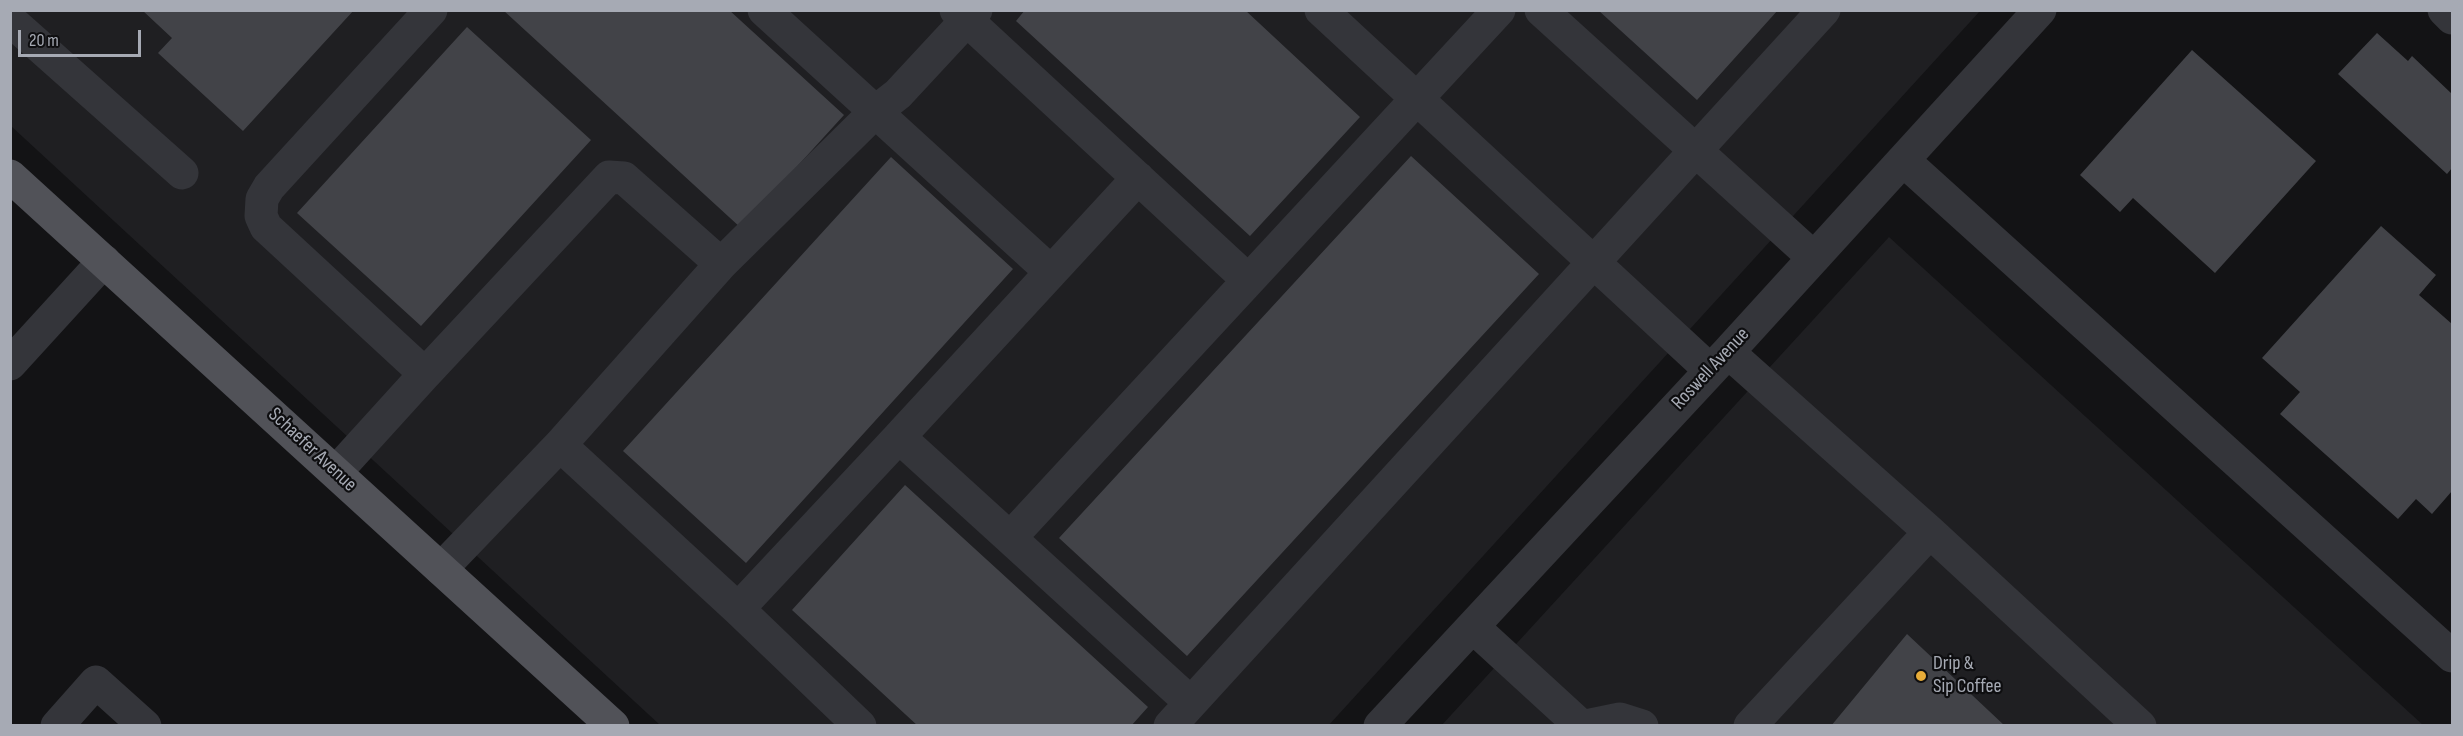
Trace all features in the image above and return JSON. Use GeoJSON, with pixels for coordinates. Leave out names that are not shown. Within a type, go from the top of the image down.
{"type":"FeatureCollection","features":[{"type":"Feature","properties":{"kind":"main road","name":"Schaefer Avenue"},"geometry":{"type":"LineString","coordinates":[[10,176],[613,726]]}},
{"type":"Feature","properties":{"kind":"street"},"geometry":{"type":"LineString","coordinates":[[425,374],[273,235],[261,216],[262,199],[269,187],[431,10]]}},
{"type":"Feature","properties":{"kind":"street"},"geometry":{"type":"LineString","coordinates":[[764,10],[1051,272]]}},
{"type":"Feature","properties":{"kind":"street"},"geometry":{"type":"LineString","coordinates":[[1321,10],[1594,262],[1930,532],[2140,726]]}},
{"type":"Feature","properties":{"kind":"street"},"geometry":{"type":"LineString","coordinates":[[1010,538],[1248,280],[1419,100],[1500,10]]}},
{"type":"Feature","properties":{"kind":"street"},"geometry":{"type":"LineString","coordinates":[[1541,10],[1814,258]]}},
{"type":"Feature","properties":{"kind":"street"},"geometry":{"type":"LineString","coordinates":[[899,437],[1010,538],[1180,714],[1824,10]]}},
{"type":"Feature","properties":{"kind":"street","name":"Roswell Avenue"},"geometry":{"type":"LineString","coordinates":[[1380,726],[1814,258],[2040,10]]}},
{"type":"Feature","properties":{"kind":"street"},"geometry":{"type":"LineString","coordinates":[[2444,10],[2452,18]]}},
{"type":"Feature","properties":{"kind":"street"},"geometry":{"type":"LineString","coordinates":[[441,569],[560,445],[720,264],[875,112],[898,94],[966,14],[1248,280]]}},
{"type":"Feature","properties":{"kind":"street"},"geometry":{"type":"LineString","coordinates":[[10,20],[182,173]]}},
{"type":"Feature","properties":{"kind":"street"},"geometry":{"type":"LineString","coordinates":[[1903,160],[2452,656]]}},
{"type":"Feature","properties":{"kind":"street"},"geometry":{"type":"LineString","coordinates":[[336,472],[609,177],[624,178],[720,264]]}},
{"type":"Feature","properties":{"kind":"street"},"geometry":{"type":"LineString","coordinates":[[738,609],[1138,178]]}},
{"type":"Feature","properties":{"kind":"street"},"geometry":{"type":"LineString","coordinates":[[10,364],[104,261]]}},
{"type":"Feature","properties":{"kind":"street"},"geometry":{"type":"LineString","coordinates":[[560,445],[738,609],[860,726]]}},
{"type":"Feature","properties":{"kind":"street"},"geometry":{"type":"LineString","coordinates":[[1750,726],[1930,532]]}},
{"type":"Feature","properties":{"kind":"street"},"geometry":{"type":"LineString","coordinates":[[1473,627],[1581,726]]}},
{"type":"Feature","properties":{"kind":"street"},"geometry":{"type":"LineString","coordinates":[[57,726],[96,682],[145,726]]}},
{"type":"Feature","properties":{"kind":"street"},"geometry":{"type":"LineString","coordinates":[[1586,726],[1620,719],[1642,726]]}},
{"type":"Feature","properties":{"kind":"shaded area"},"geometry":{"type":"Polygon","coordinates":[[[10,11],[1980,11],[1328,726],[660,725],[11,126],[10,11]]]}},
{"type":"Feature","properties":{"kind":"shaded area"},"geometry":{"type":"Polygon","coordinates":[[[1889,237],[2423,725],[1441,726],[1889,237]]]}},
{"type":"Feature","properties":{"kind":"building"},"geometry":{"type":"Polygon","coordinates":[[[142,10],[354,10],[243,131],[158,53],[172,38],[142,10]]]}},
{"type":"Feature","properties":{"kind":"building"},"geometry":{"type":"Polygon","coordinates":[[[503,10],[729,10],[844,115],[741,228],[503,10]]]}},
{"type":"Feature","properties":{"kind":"building"},"geometry":{"type":"Polygon","coordinates":[[[1025,10],[1245,10],[1360,117],[1250,236],[1016,21],[1025,10]]]}},
{"type":"Feature","properties":{"kind":"building"},"geometry":{"type":"Polygon","coordinates":[[[1598,10],[1778,10],[1697,100],[1598,10]]]}},
{"type":"Feature","properties":{"kind":"building"},"geometry":{"type":"Polygon","coordinates":[[[467,27],[591,140],[421,326],[297,213],[467,27]]]}},
{"type":"Feature","properties":{"kind":"building"},"geometry":{"type":"Polygon","coordinates":[[[2377,33],[2408,61],[2412,56],[2452,94],[2452,168],[2447,174],[2338,74],[2377,33]]]}},
{"type":"Feature","properties":{"kind":"building"},"geometry":{"type":"Polygon","coordinates":[[[2192,50],[2316,161],[2215,273],[2133,198],[2120,212],[2080,175],[2192,50]]]}},
{"type":"Feature","properties":{"kind":"building"},"geometry":{"type":"Polygon","coordinates":[[[1411,156],[1539,274],[1187,656],[1059,538],[1411,156]]]}},
{"type":"Feature","properties":{"kind":"building"},"geometry":{"type":"Polygon","coordinates":[[[891,157],[1013,269],[746,563],[623,451],[891,157]]]}},
{"type":"Feature","properties":{"kind":"building"},"geometry":{"type":"Polygon","coordinates":[[[2381,226],[2436,275],[2419,295],[2452,324],[2452,491],[2432,514],[2416,499],[2398,519],[2280,414],[2300,392],[2262,358],[2381,226]]]}},
{"type":"Feature","properties":{"kind":"building"},"geometry":{"type":"Polygon","coordinates":[[[905,485],[1148,707],[1131,726],[918,726],[792,610],[905,485]]]}},
{"type":"Feature","properties":{"kind":"building"},"geometry":{"type":"Polygon","coordinates":[[[1907,634],[2005,726],[1831,726],[1907,634]]]}},
{"type":"Feature","properties":{"kind":"place","name":"Drip & Sip Coffee"},"geometry":{"type":"Point","coordinates":[1921,676]}}]}
